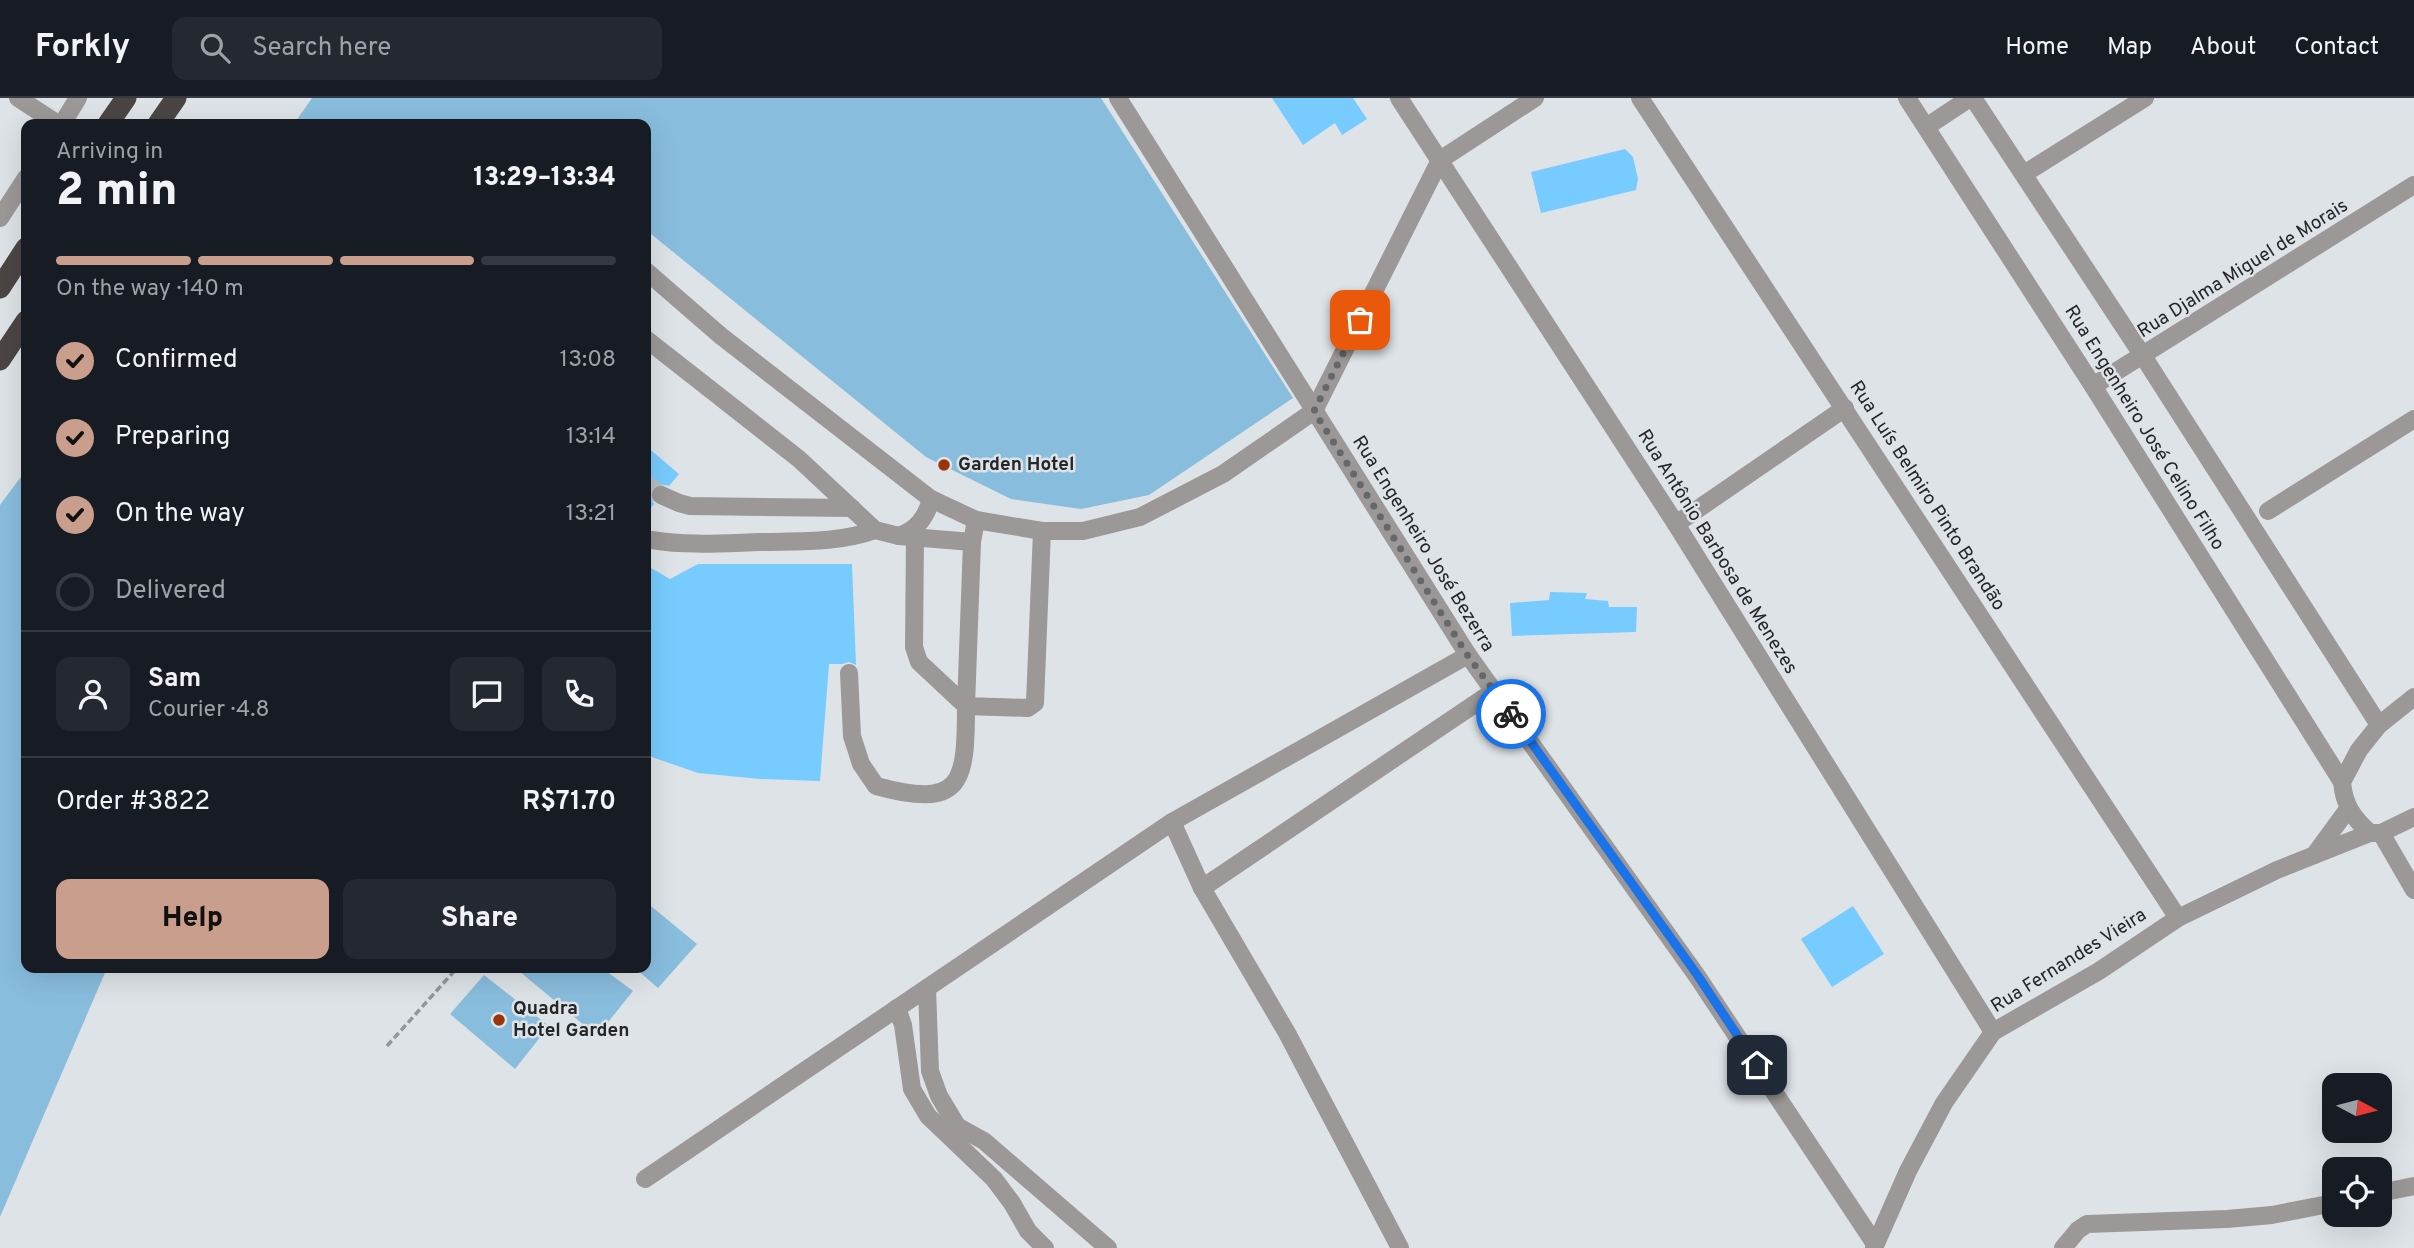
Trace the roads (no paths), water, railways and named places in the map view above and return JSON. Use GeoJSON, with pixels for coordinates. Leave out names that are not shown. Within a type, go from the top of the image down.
{"type":"FeatureCollection","features":[{"type":"Feature","properties":{"kind":"highway"},"geometry":{"type":"LineString","coordinates":[[111,119],[126,98]]}},
{"type":"Feature","properties":{"kind":"highway"},"geometry":{"type":"LineString","coordinates":[[161,119],[176,98]]}},
{"type":"Feature","properties":{"kind":"highway"},"geometry":{"type":"LineString","coordinates":[[0,288],[21,256]]}},
{"type":"Feature","properties":{"kind":"highway"},"geometry":{"type":"LineString","coordinates":[[0,360],[21,328]]}},
{"type":"Feature","properties":{"kind":"street"},"geometry":{"type":"LineString","coordinates":[[18,98],[52,119]]}},
{"type":"Feature","properties":{"kind":"street"},"geometry":{"type":"LineString","coordinates":[[63,119],[78,98]]}},
{"type":"Feature","properties":{"kind":"street","name":"Rua Engenheiro José Bezerra"},"geometry":{"type":"LineString","coordinates":[[1118,98],[1468,656],[1698,976],[1874,1246]]}},
{"type":"Feature","properties":{"kind":"street","name":"Rua Antônio Barbosa de Menezes"},"geometry":{"type":"LineString","coordinates":[[1399,98],[1676,524],[1993,1032]]}},
{"type":"Feature","properties":{"kind":"street"},"geometry":{"type":"LineString","coordinates":[[651,275],[721,336],[931,499],[976,520],[1042,531],[1083,531],[1140,517],[1223,474],[1314,411],[1440,160],[1535,98]]}},
{"type":"Feature","properties":{"kind":"street","name":"Rua Luís Belmiro Pinto Brandão"},"geometry":{"type":"LineString","coordinates":[[1640,98],[2178,918]]}},
{"type":"Feature","properties":{"kind":"street","name":"Rua Engenheiro José Celino Filho"},"geometry":{"type":"LineString","coordinates":[[1907,98],[2094,386],[2342,782],[2348,809]]}},
{"type":"Feature","properties":{"kind":"street"},"geometry":{"type":"LineString","coordinates":[[1926,127],[1972,98]]}},
{"type":"Feature","properties":{"kind":"street","name":"Rua Engenheiro José Celino Filho"},"geometry":{"type":"LineString","coordinates":[[1972,98],[2144,356],[2379,724]]}},
{"type":"Feature","properties":{"kind":"street"},"geometry":{"type":"LineString","coordinates":[[2024,174],[2145,98]]}},
{"type":"Feature","properties":{"kind":"street","name":"Rua Djalma Miguel de Morais"},"geometry":{"type":"LineString","coordinates":[[2094,386],[2414,185]]}},
{"type":"Feature","properties":{"kind":"street"},"geometry":{"type":"LineString","coordinates":[[0,218],[21,186]]}},
{"type":"Feature","properties":{"kind":"street"},"geometry":{"type":"LineString","coordinates":[[651,343],[799,459],[875,530],[907,537],[972,542]]}},
{"type":"Feature","properties":{"kind":"street"},"geometry":{"type":"LineString","coordinates":[[1676,524],[1845,408]]}},
{"type":"Feature","properties":{"kind":"street"},"geometry":{"type":"LineString","coordinates":[[2268,510],[2414,419]]}},
{"type":"Feature","properties":{"kind":"street"},"geometry":{"type":"LineString","coordinates":[[661,495],[690,506],[852,508]]}},
{"type":"Feature","properties":{"kind":"street"},"geometry":{"type":"LineString","coordinates":[[931,499],[927,514],[907,537],[914,647],[919,662],[966,706],[1028,708],[1035,703],[1042,531]]}},
{"type":"Feature","properties":{"kind":"street"},"geometry":{"type":"LineString","coordinates":[[849,673],[852,736],[861,764],[876,786],[902,793],[935,794],[952,787],[961,773],[966,748],[972,542],[976,520]]}},
{"type":"Feature","properties":{"kind":"street"},"geometry":{"type":"LineString","coordinates":[[652,540],[679,544],[794,541],[858,536],[875,530]]}},
{"type":"Feature","properties":{"kind":"street"},"geometry":{"type":"LineString","coordinates":[[645,1179],[1172,822],[1468,656]]}},
{"type":"Feature","properties":{"kind":"street"},"geometry":{"type":"LineString","coordinates":[[1202,888],[1494,691]]}},
{"type":"Feature","properties":{"kind":"street"},"geometry":{"type":"LineString","coordinates":[[2342,782],[2359,750],[2379,724],[2414,697]]}},
{"type":"Feature","properties":{"kind":"street"},"geometry":{"type":"LineString","coordinates":[[2315,854],[2348,809],[2357,822],[2376,833],[2414,890]]}},
{"type":"Feature","properties":{"kind":"street","name":"Rua Fernandes Vieira"},"geometry":{"type":"LineString","coordinates":[[1874,1246],[1908,1171],[1944,1103],[1993,1032],[2099,971],[2178,918],[2229,891],[2315,854],[2414,817]]}},
{"type":"Feature","properties":{"kind":"street"},"geometry":{"type":"LineString","coordinates":[[1172,822],[1202,888],[1287,1033],[1399,1248]]}},
{"type":"Feature","properties":{"kind":"street"},"geometry":{"type":"LineString","coordinates":[[927,988],[930,1071],[939,1096],[957,1126],[984,1141],[1108,1248]]}},
{"type":"Feature","properties":{"kind":"street"},"geometry":{"type":"LineString","coordinates":[[897,1008],[903,1025],[912,1089],[928,1116],[994,1179],[1028,1231],[1045,1248]]}},
{"type":"Feature","properties":{"kind":"street"},"geometry":{"type":"LineString","coordinates":[[2392,1191],[2414,1186]]}},
{"type":"Feature","properties":{"kind":"street"},"geometry":{"type":"LineString","coordinates":[[2063,1248],[2078,1230],[2087,1224],[2227,1219],[2272,1215],[2322,1205]]}},
{"type":"Feature","properties":{"kind":"tunnel"},"geometry":{"type":"LineString","coordinates":[[651,488],[661,495]]}},
{"type":"Feature","properties":{"kind":"place","name":"Garden Hotel"},"geometry":{"type":"Point","coordinates":[944,465]}},
{"type":"Feature","properties":{"kind":"place","name":"Quadra Hotel Garden"},"geometry":{"type":"Point","coordinates":[499,1020]}}]}
